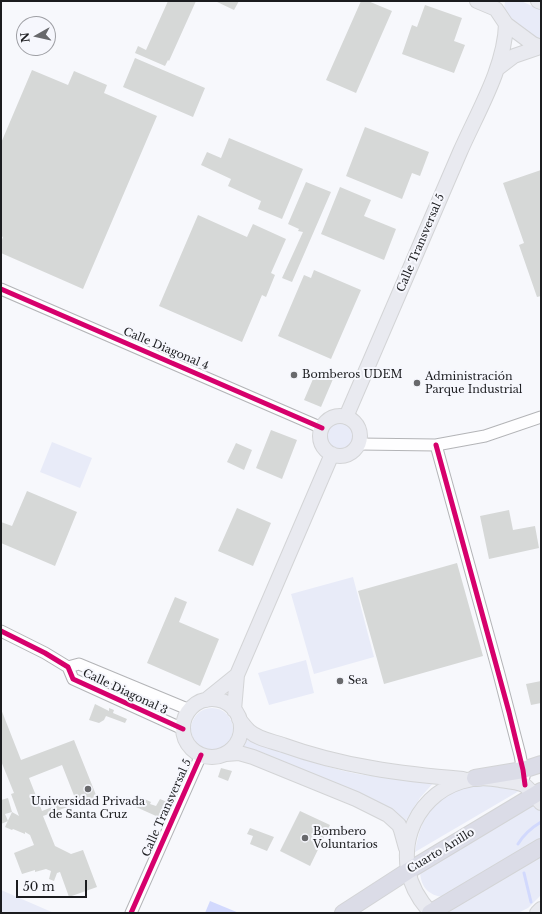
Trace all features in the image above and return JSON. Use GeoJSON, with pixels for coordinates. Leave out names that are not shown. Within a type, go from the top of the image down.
{"type":"FeatureCollection","features":[{"type":"Feature","properties":{"kind":"highway"},"geometry":{"type":"LineString","coordinates":[[472,779],[533,789],[541,764]]}},
{"type":"Feature","properties":{"kind":"highway","name":"Cuarto Anillo"},"geometry":{"type":"LineString","coordinates":[[343,913],[533,789]]}},
{"type":"Feature","properties":{"kind":"highway"},"geometry":{"type":"LineString","coordinates":[[430,913],[541,847]]}},
{"type":"Feature","properties":{"kind":"main road"},"geometry":{"type":"LineString","coordinates":[[477,1],[497,5],[506,24],[534,44],[541,47]]}},
{"type":"Feature","properties":{"kind":"main road","name":"Calle Transversal 5"},"geometry":{"type":"LineString","coordinates":[[346,417],[462,146],[498,69],[506,34],[506,24]]}},
{"type":"Feature","properties":{"kind":"main road","name":"Calle Transversal 5"},"geometry":{"type":"LineString","coordinates":[[498,69],[514,56],[541,47]]}},
{"type":"Feature","properties":{"kind":"main road"},"geometry":{"type":"LineString","coordinates":[[335,417],[346,417],[357,425],[360,437],[359,444],[350,454],[338,456],[332,454],[323,446],[320,434],[325,423],[335,417]]}},
{"type":"Feature","properties":{"kind":"main road"},"geometry":{"type":"LineString","coordinates":[[226,754],[233,748],[239,739],[241,729],[237,715],[237,675],[332,454]]}},
{"type":"Feature","properties":{"kind":"main road"},"geometry":{"type":"LineString","coordinates":[[237,675],[206,700],[190,710],[185,719],[184,729],[188,745],[201,755],[216,757],[226,754],[239,753],[253,757],[356,799],[388,815],[399,825],[406,852],[408,871],[412,886],[420,901],[430,913]]}},
{"type":"Feature","properties":{"kind":"main road"},"geometry":{"type":"LineString","coordinates":[[206,700],[222,701],[237,715],[249,731],[259,737],[320,758],[386,771],[422,776],[472,779]]}},
{"type":"Feature","properties":{"kind":"main road"},"geometry":{"type":"LineString","coordinates":[[406,852],[408,838],[413,825],[419,813],[428,802],[449,786],[472,779]]}},
{"type":"Feature","properties":{"kind":"main road"},"geometry":{"type":"LineString","coordinates":[[537,913],[541,909]]}},
{"type":"Feature","properties":{"kind":"street","name":"Calle Diagonal 4"},"geometry":{"type":"LineString","coordinates":[[1,289],[322,428]]}},
{"type":"Feature","properties":{"kind":"street"},"geometry":{"type":"LineString","coordinates":[[359,444],[436,446],[485,436],[541,417]]}},
{"type":"Feature","properties":{"kind":"street"},"geometry":{"type":"LineString","coordinates":[[436,446],[499,674],[533,789]]}},
{"type":"Feature","properties":{"kind":"street","name":"Calle Diagonal 3"},"geometry":{"type":"LineString","coordinates":[[1,631],[45,652],[68,667],[73,679],[184,729]]}},
{"type":"Feature","properties":{"kind":"street","name":"Calle Diagonal 3"},"geometry":{"type":"LineString","coordinates":[[68,667],[79,664],[190,710]]}},
{"type":"Feature","properties":{"kind":"street"},"geometry":{"type":"LineString","coordinates":[[107,694],[114,679]]}},
{"type":"Feature","properties":{"kind":"street","name":"Calle Transversal 5"},"geometry":{"type":"LineString","coordinates":[[131,913],[201,755]]}},
{"type":"Feature","properties":{"kind":"shaded area"},"geometry":{"type":"Polygon","coordinates":[[[506,1],[521,1],[541,10],[541,40],[522,29],[506,15],[506,1]]]}},
{"type":"Feature","properties":{"kind":"shaded area"},"geometry":{"type":"Polygon","coordinates":[[[340,422],[350,427],[355,437],[350,447],[340,452],[330,447],[325,437],[330,427],[340,422]]]}},
{"type":"Feature","properties":{"kind":"shaded area"},"geometry":{"type":"Polygon","coordinates":[[[52,442],[92,458],[80,488],[40,472],[52,442]]]}},
{"type":"Feature","properties":{"kind":"shaded area"},"geometry":{"type":"Polygon","coordinates":[[[353,577],[374,657],[314,674],[291,594],[353,577]]]}},
{"type":"Feature","properties":{"kind":"shaded area"},"geometry":{"type":"Polygon","coordinates":[[[306,660],[314,693],[269,705],[258,673],[306,660]]]}},
{"type":"Feature","properties":{"kind":"shaded area"},"geometry":{"type":"Polygon","coordinates":[[[208,708],[216,708],[224,711],[230,717],[233,729],[230,741],[224,747],[216,750],[208,750],[200,747],[194,741],[191,733],[191,725],[194,717],[200,711],[208,708]]]}},
{"type":"Feature","properties":{"kind":"shaded area"},"geometry":{"type":"Polygon","coordinates":[[[247,738],[302,758],[344,771],[387,778],[435,781],[420,798],[405,822],[241,748],[247,738]]]}},
{"type":"Feature","properties":{"kind":"shaded area"},"geometry":{"type":"Polygon","coordinates":[[[463,785],[505,785],[519,791],[415,852],[422,824],[429,812],[442,799],[463,785]]]}},
{"type":"Feature","properties":{"kind":"shaded area"},"geometry":{"type":"Polygon","coordinates":[[[534,806],[541,811],[541,840],[447,897],[432,894],[422,883],[420,872],[524,807],[534,806]]]}},
{"type":"Feature","properties":{"kind":"shaded area"},"geometry":{"type":"Polygon","coordinates":[[[541,853],[541,895],[528,908],[518,913],[453,913],[448,911],[541,853]]]}},
{"type":"Feature","properties":{"kind":"shaded area"},"geometry":{"type":"Polygon","coordinates":[[[1,890],[54,913],[1,913],[1,890]]]}},
{"type":"Feature","properties":{"kind":"water"},"geometry":{"type":"Polygon","coordinates":[[[210,901],[239,913],[205,913],[210,901]]]}},
{"type":"Feature","properties":{"kind":"building"},"geometry":{"type":"Polygon","coordinates":[[[168,1],[196,1],[169,61],[168,60],[165,66],[135,53],[138,46],[146,50],[168,1]]]}},
{"type":"Feature","properties":{"kind":"building"},"geometry":{"type":"Polygon","coordinates":[[[215,1],[239,1],[234,10],[215,1]]]}},
{"type":"Feature","properties":{"kind":"building"},"geometry":{"type":"Polygon","coordinates":[[[361,1],[368,1],[392,11],[356,93],[326,80],[361,1]]]}},
{"type":"Feature","properties":{"kind":"building"},"geometry":{"type":"Polygon","coordinates":[[[425,5],[462,18],[454,41],[465,45],[454,73],[402,54],[412,25],[417,27],[425,5]]]}},
{"type":"Feature","properties":{"kind":"building"},"geometry":{"type":"Polygon","coordinates":[[[135,58],[205,88],[193,117],[123,87],[135,58]]]}},
{"type":"Feature","properties":{"kind":"building"},"geometry":{"type":"Polygon","coordinates":[[[32,70],[68,85],[74,71],[107,85],[104,93],[157,116],[83,289],[1,253],[1,243],[3,237],[1,236],[1,143],[32,70]]]}},
{"type":"Feature","properties":{"kind":"building"},"geometry":{"type":"Polygon","coordinates":[[[365,127],[429,152],[420,176],[412,173],[402,199],[346,176],[365,127]]]}},
{"type":"Feature","properties":{"kind":"building"},"geometry":{"type":"Polygon","coordinates":[[[229,138],[303,169],[282,219],[258,209],[261,201],[228,186],[231,179],[201,165],[207,152],[221,158],[229,138]]]}},
{"type":"Feature","properties":{"kind":"building"},"geometry":{"type":"Polygon","coordinates":[[[541,170],[541,296],[537,297],[519,245],[524,243],[503,183],[541,170]]]}},
{"type":"Feature","properties":{"kind":"building"},"geometry":{"type":"Polygon","coordinates":[[[306,182],[331,192],[292,282],[282,278],[303,232],[298,231],[299,229],[288,224],[306,182]]]}},
{"type":"Feature","properties":{"kind":"building"},"geometry":{"type":"Polygon","coordinates":[[[340,187],[371,200],[364,216],[396,229],[384,260],[321,234],[340,187]]]}},
{"type":"Feature","properties":{"kind":"building"},"geometry":{"type":"Polygon","coordinates":[[[198,215],[247,237],[253,224],[286,239],[271,273],[275,275],[266,297],[262,295],[242,342],[159,306],[198,215]]]}},
{"type":"Feature","properties":{"kind":"building"},"geometry":{"type":"Polygon","coordinates":[[[314,270],[361,290],[331,359],[278,336],[304,275],[311,278],[314,270]]]}},
{"type":"Feature","properties":{"kind":"building"},"geometry":{"type":"Polygon","coordinates":[[[316,372],[333,379],[321,407],[304,400],[316,372]]]}},
{"type":"Feature","properties":{"kind":"building"},"geometry":{"type":"Polygon","coordinates":[[[271,430],[297,440],[282,479],[256,468],[271,430]]]}},
{"type":"Feature","properties":{"kind":"building"},"geometry":{"type":"Polygon","coordinates":[[[236,443],[252,450],[244,470],[227,462],[236,443]]]}},
{"type":"Feature","properties":{"kind":"building"},"geometry":{"type":"Polygon","coordinates":[[[27,491],[77,512],[55,566],[1,543],[1,522],[12,526],[27,491]]]}},
{"type":"Feature","properties":{"kind":"building"},"geometry":{"type":"Polygon","coordinates":[[[237,508],[271,523],[253,566],[218,551],[237,508]]]}},
{"type":"Feature","properties":{"kind":"building"},"geometry":{"type":"Polygon","coordinates":[[[509,510],[513,530],[535,526],[539,548],[489,559],[480,516],[509,510]]]}},
{"type":"Feature","properties":{"kind":"building"},"geometry":{"type":"Polygon","coordinates":[[[457,563],[483,656],[384,684],[358,591],[457,563]]]}},
{"type":"Feature","properties":{"kind":"building"},"geometry":{"type":"Polygon","coordinates":[[[175,597],[187,602],[179,622],[219,639],[200,686],[147,663],[175,597]]]}},
{"type":"Feature","properties":{"kind":"building"},"geometry":{"type":"Polygon","coordinates":[[[541,681],[541,703],[531,705],[526,684],[541,681]]]}},
{"type":"Feature","properties":{"kind":"building"},"geometry":{"type":"Polygon","coordinates":[[[95,704],[109,711],[109,708],[114,710],[113,713],[127,719],[125,723],[106,716],[104,720],[99,723],[89,720],[95,704]]]}},
{"type":"Feature","properties":{"kind":"building"},"geometry":{"type":"Polygon","coordinates":[[[1,709],[21,760],[74,740],[98,800],[79,806],[78,803],[43,816],[55,846],[71,854],[83,850],[97,887],[69,897],[60,872],[57,873],[54,881],[49,879],[51,871],[46,869],[35,872],[35,870],[22,874],[14,853],[34,845],[30,835],[25,832],[25,834],[5,827],[12,812],[19,816],[11,794],[14,793],[1,761],[1,709]],[[62,765],[29,778],[42,811],[75,798],[62,765]]]}},
{"type":"Feature","properties":{"kind":"building"},"geometry":{"type":"Polygon","coordinates":[[[221,768],[232,771],[228,781],[218,777],[221,768]]]}},
{"type":"Feature","properties":{"kind":"building"},"geometry":{"type":"Polygon","coordinates":[[[140,797],[156,806],[160,799],[172,804],[165,820],[136,807],[140,797]]]}},
{"type":"Feature","properties":{"kind":"building"},"geometry":{"type":"Polygon","coordinates":[[[8,798],[12,812],[5,814],[8,821],[1,824],[1,800],[8,798]]]}},
{"type":"Feature","properties":{"kind":"building","name":"Bombero Voluntarios"},"geometry":{"type":"Polygon","coordinates":[[[300,811],[330,825],[310,866],[280,851],[300,811]]]}},
{"type":"Feature","properties":{"kind":"building"},"geometry":{"type":"Polygon","coordinates":[[[250,828],[274,837],[267,851],[250,844],[253,836],[247,834],[250,828]]]}},
{"type":"Feature","properties":{"kind":"waterway"},"geometry":{"type":"LineString","coordinates":[[518,844],[528,832],[541,822]]}},
{"type":"Feature","properties":{"kind":"waterway"},"geometry":{"type":"LineString","coordinates":[[524,873],[531,902]]}},
{"type":"Feature","properties":{"kind":"cycle path"},"geometry":{"type":"LineString","coordinates":[[1,289],[322,428]]}},
{"type":"Feature","properties":{"kind":"cycle path"},"geometry":{"type":"LineString","coordinates":[[436,445],[509,712],[523,770],[525,785]]}},
{"type":"Feature","properties":{"kind":"cycle path"},"geometry":{"type":"LineString","coordinates":[[1,631],[45,653],[68,667],[73,679],[183,729]]}},
{"type":"Feature","properties":{"kind":"cycle path"},"geometry":{"type":"LineString","coordinates":[[131,913],[201,755]]}},
{"type":"Feature","properties":{"kind":"place","name":"Bomberos UDEM"},"geometry":{"type":"Point","coordinates":[294,375]}},
{"type":"Feature","properties":{"kind":"place","name":"Administración Parque Industrial"},"geometry":{"type":"Point","coordinates":[417,383]}},
{"type":"Feature","properties":{"kind":"place","name":"Sea"},"geometry":{"type":"Point","coordinates":[340,681]}},
{"type":"Feature","properties":{"kind":"place","name":"Universidad Privada de Santa Cruz"},"geometry":{"type":"Point","coordinates":[88,789]}},
{"type":"Feature","properties":{"kind":"place","name":"Bombero Voluntarios"},"geometry":{"type":"Point","coordinates":[305,838]}}]}
